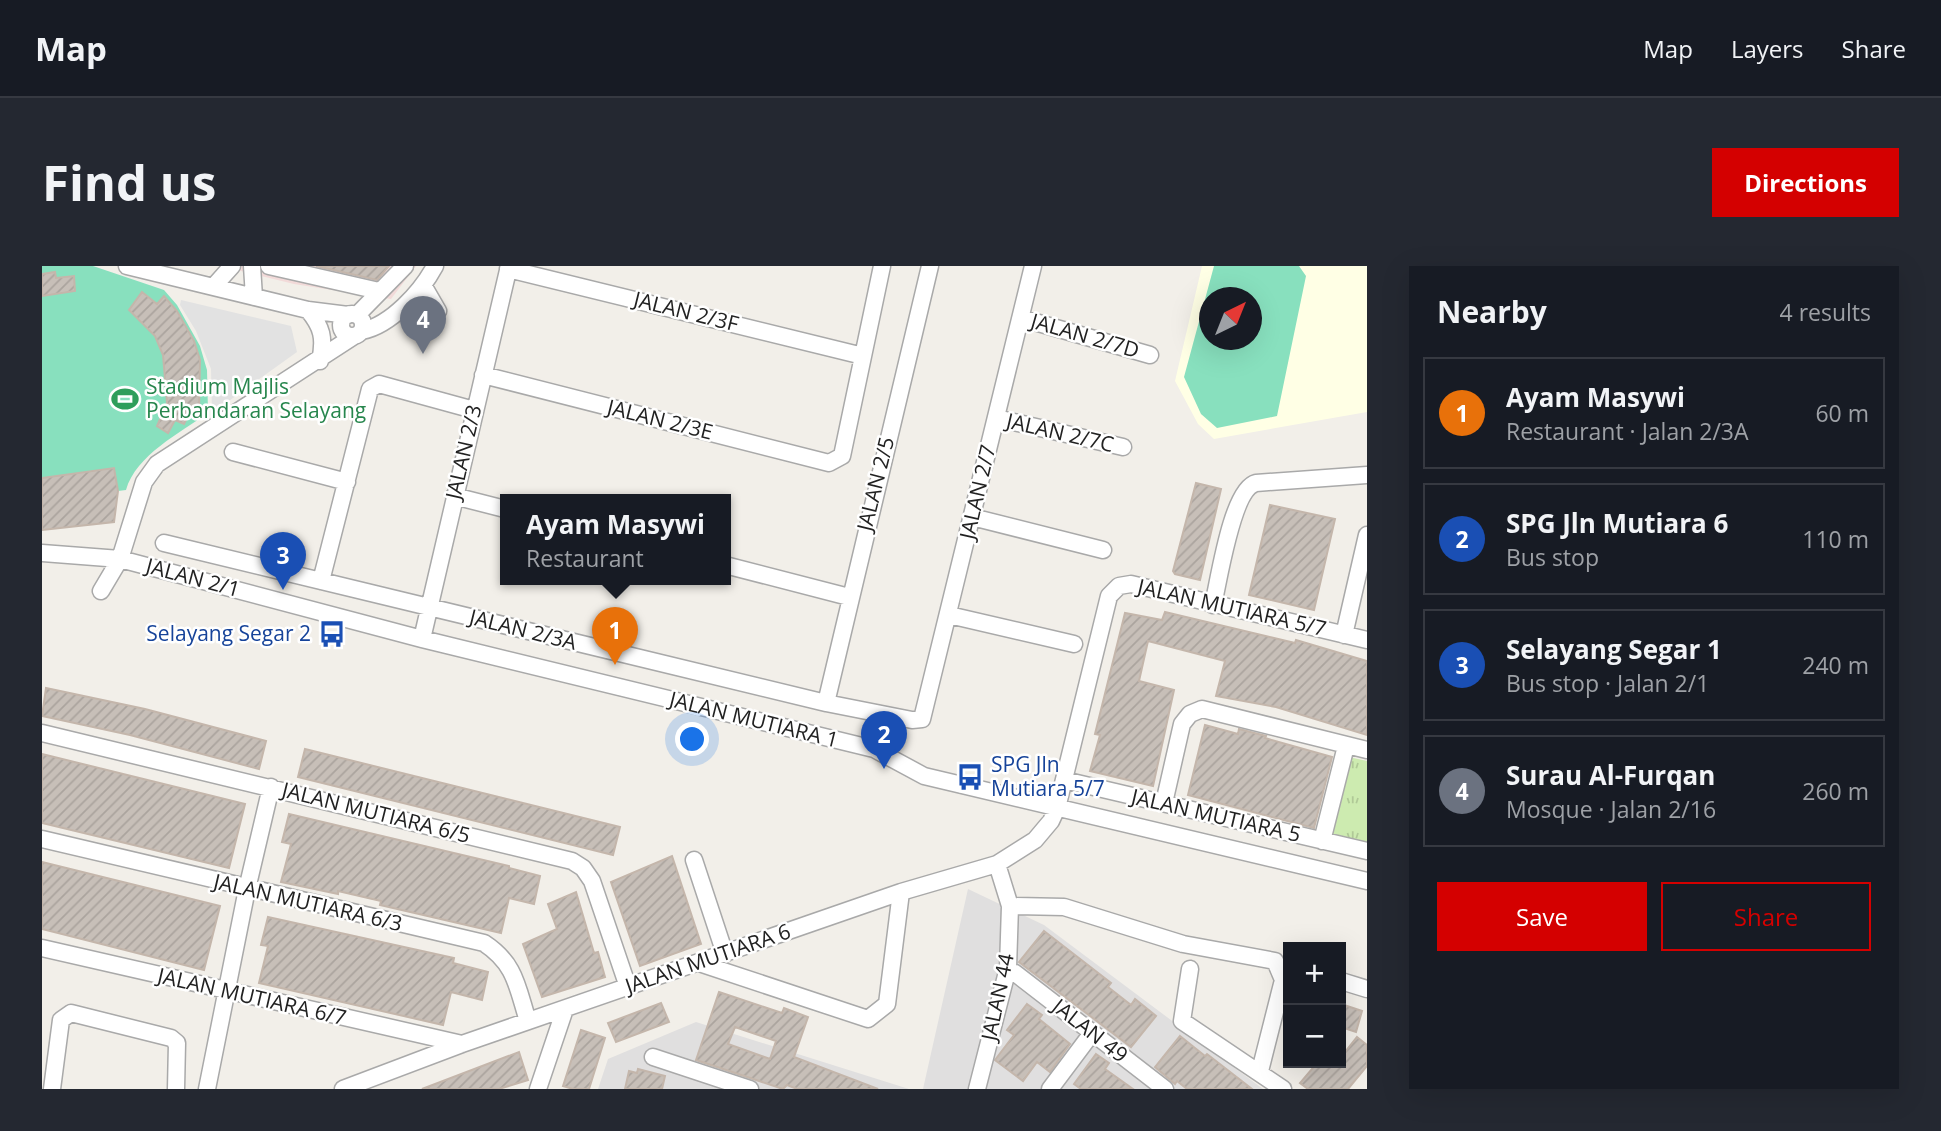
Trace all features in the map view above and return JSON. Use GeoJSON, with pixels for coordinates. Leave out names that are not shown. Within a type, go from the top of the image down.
{"type":"FeatureCollection","features":[{"type":"Feature","properties":{"kind":"street"},"geometry":{"type":"LineString","coordinates":[[214,286],[232,266]]}},
{"type":"Feature","properties":{"kind":"street"},"geometry":{"type":"LineString","coordinates":[[251,266],[254,297]]}},
{"type":"Feature","properties":{"kind":"street"},"geometry":{"type":"LineString","coordinates":[[269,266],[324,272],[379,291]]}},
{"type":"Feature","properties":{"kind":"street"},"geometry":{"type":"LineString","coordinates":[[101,590],[120,559],[144,482],[157,464],[320,361],[379,291],[388,287],[405,266]]}},
{"type":"Feature","properties":{"kind":"street"},"geometry":{"type":"LineString","coordinates":[[134,267],[378,328],[423,285],[435,266]]}},
{"type":"Feature","properties":{"kind":"street"},"geometry":{"type":"LineString","coordinates":[[863,356],[882,266]]}},
{"type":"Feature","properties":{"kind":"street","name":"JALAN 2/5"},"geometry":{"type":"LineString","coordinates":[[826,703],[849,597],[930,266]]}},
{"type":"Feature","properties":{"kind":"street","name":"JALAN 2/7"},"geometry":{"type":"LineString","coordinates":[[922,719],[1033,266]]}},
{"type":"Feature","properties":{"kind":"street","name":"JALAN 2/3F"},"geometry":{"type":"LineString","coordinates":[[509,267],[863,356]]}},
{"type":"Feature","properties":{"kind":"street","name":"JALAN 2/3"},"geometry":{"type":"LineString","coordinates":[[422,639],[427,607],[509,267]]}},
{"type":"Feature","properties":{"kind":"street"},"geometry":{"type":"LineString","coordinates":[[423,285],[438,311],[428,326]]}},
{"type":"Feature","properties":{"kind":"street"},"geometry":{"type":"LineString","coordinates":[[308,310],[320,324],[323,335],[320,361]]}},
{"type":"Feature","properties":{"kind":"street","name":"JALAN 2/7D"},"geometry":{"type":"LineString","coordinates":[[1021,318],[1150,355]]}},
{"type":"Feature","properties":{"kind":"street","name":"JALAN 2/3E"},"geometry":{"type":"LineString","coordinates":[[483,375],[829,463],[836,462],[842,456],[863,356]]}},
{"type":"Feature","properties":{"kind":"street"},"geometry":{"type":"LineString","coordinates":[[321,581],[370,390],[374,385],[474,410]]}},
{"type":"Feature","properties":{"kind":"street","name":"JALAN 2/7C"},"geometry":{"type":"LineString","coordinates":[[996,418],[1123,447]]}},
{"type":"Feature","properties":{"kind":"street"},"geometry":{"type":"LineString","coordinates":[[233,452],[346,482]]}},
{"type":"Feature","properties":{"kind":"street"},"geometry":{"type":"LineString","coordinates":[[1213,605],[1237,506],[1244,491],[1256,483],[1367,475]]}},
{"type":"Feature","properties":{"kind":"street"},"geometry":{"type":"LineString","coordinates":[[454,496],[500,508]]}},
{"type":"Feature","properties":{"kind":"street"},"geometry":{"type":"LineString","coordinates":[[972,517],[1103,550]]}},
{"type":"Feature","properties":{"kind":"street"},"geometry":{"type":"LineString","coordinates":[[1344,635],[1367,535]]}},
{"type":"Feature","properties":{"kind":"street","name":"JALAN 2/3A"},"geometry":{"type":"LineString","coordinates":[[164,543],[826,703],[912,720],[922,719]]}},
{"type":"Feature","properties":{"kind":"street","name":"JALAN 2/1"},"geometry":{"type":"LineString","coordinates":[[42,553],[120,559],[422,639]]}},
{"type":"Feature","properties":{"kind":"street"},"geometry":{"type":"LineString","coordinates":[[731,567],[849,597]]}},
{"type":"Feature","properties":{"kind":"street","name":"JALAN MUTIARA 5/7"},"geometry":{"type":"LineString","coordinates":[[1056,808],[1111,593],[1122,585],[1131,584],[1367,640]]}},
{"type":"Feature","properties":{"kind":"street"},"geometry":{"type":"LineString","coordinates":[[948,615],[1074,644]]}},
{"type":"Feature","properties":{"kind":"street","name":"JALAN MUTIARA 1"},"geometry":{"type":"LineString","coordinates":[[422,639],[874,749],[925,776],[1367,881]]}},
{"type":"Feature","properties":{"kind":"street"},"geometry":{"type":"LineString","coordinates":[[1164,803],[1182,724],[1190,714],[1202,709],[1367,750]]}},
{"type":"Feature","properties":{"kind":"street","name":"JALAN MUTIARA 6/5"},"geometry":{"type":"LineString","coordinates":[[42,733],[572,861],[583,868],[592,881],[628,987]]}},
{"type":"Feature","properties":{"kind":"street"},"geometry":{"type":"LineString","coordinates":[[1322,841],[1346,746]]}},
{"type":"Feature","properties":{"kind":"street","name":"JALAN MUTIARA 5"},"geometry":{"type":"LineString","coordinates":[[1064,780],[1367,851]]}},
{"type":"Feature","properties":{"kind":"street"},"geometry":{"type":"LineString","coordinates":[[207,1089],[247,889],[271,787]]}},
{"type":"Feature","properties":{"kind":"street","name":"JALAN MUTIARA 6"},"geometry":{"type":"LineString","coordinates":[[343,1089],[461,1044],[901,892],[997,864],[1035,840],[1051,821],[1056,808]]}},
{"type":"Feature","properties":{"kind":"street","name":"JALAN MUTIARA 6/3"},"geometry":{"type":"LineString","coordinates":[[42,839],[484,943],[501,954],[511,967],[528,1021]]}},
{"type":"Feature","properties":{"kind":"street"},"geometry":{"type":"LineString","coordinates":[[694,860],[725,954]]}},
{"type":"Feature","properties":{"kind":"street","name":"JALAN 44"},"geometry":{"type":"LineString","coordinates":[[977,1089],[1008,968],[1010,906],[997,864]]}},
{"type":"Feature","properties":{"kind":"street"},"geometry":{"type":"LineString","coordinates":[[699,963],[868,1018],[887,1004],[901,892]]}},
{"type":"Feature","properties":{"kind":"street"},"geometry":{"type":"LineString","coordinates":[[1010,906],[1064,907],[1184,944],[1275,961],[1283,978]]}},
{"type":"Feature","properties":{"kind":"street","name":"JALAN MUTIARA 6/7"},"geometry":{"type":"LineString","coordinates":[[42,948],[461,1044]]}},
{"type":"Feature","properties":{"kind":"street"},"geometry":{"type":"LineString","coordinates":[[1190,969],[1182,1021],[1283,1089]]}},
{"type":"Feature","properties":{"kind":"street","name":"JALAN 49"},"geometry":{"type":"LineString","coordinates":[[1015,973],[1165,1089]]}},
{"type":"Feature","properties":{"kind":"street"},"geometry":{"type":"LineString","coordinates":[[1346,983],[1367,989]]}},
{"type":"Feature","properties":{"kind":"street"},"geometry":{"type":"LineString","coordinates":[[1260,1071],[1283,989]]}},
{"type":"Feature","properties":{"kind":"street"},"geometry":{"type":"LineString","coordinates":[[538,1089],[565,1009]]}},
{"type":"Feature","properties":{"kind":"street"},"geometry":{"type":"LineString","coordinates":[[52,1089],[49,1064],[61,1020],[71,1013],[171,1038],[177,1043],[178,1049],[176,1089]]}},
{"type":"Feature","properties":{"kind":"street"},"geometry":{"type":"LineString","coordinates":[[1050,1089],[1092,1033]]}},
{"type":"Feature","properties":{"kind":"street"},"geometry":{"type":"LineString","coordinates":[[653,1057],[750,1089]]}},
{"type":"Feature","properties":{"kind":"shaded area"},"geometry":{"type":"Polygon","coordinates":[[[221,266],[416,266],[391,299],[294,284],[221,266]]]}},
{"type":"Feature","properties":{"kind":"shaded area"},"geometry":{"type":"Polygon","coordinates":[[[1202,266],[1367,266],[1367,412],[1214,439],[1198,424],[1175,381],[1202,266]]]}},
{"type":"Feature","properties":{"kind":"shaded area"},"geometry":{"type":"Polygon","coordinates":[[[181,300],[291,326],[297,352],[212,413],[211,369],[196,331],[180,305],[181,300]]]}},
{"type":"Feature","properties":{"kind":"shaded area"},"geometry":{"type":"Polygon","coordinates":[[[968,889],[1044,925],[1263,1089],[923,1089],[968,889]]]}},
{"type":"Feature","properties":{"kind":"shaded area"},"geometry":{"type":"Polygon","coordinates":[[[696,1022],[909,1089],[598,1089],[608,1059],[696,1022]]]}},
{"type":"Feature","properties":{"kind":"green space","name":"Stadium Majlis Perbandaran Selayang"},"geometry":{"type":"Polygon","coordinates":[[[42,266],[93,266],[164,290],[177,305],[200,346],[207,370],[208,413],[160,446],[139,466],[126,490],[118,491],[114,522],[42,530],[42,266]]]}},
{"type":"Feature","properties":{"kind":"green space"},"geometry":{"type":"Polygon","coordinates":[[[1214,266],[1299,266],[1306,276],[1277,416],[1217,428],[1201,414],[1184,377],[1199,322],[1199,350],[1262,350],[1262,287],[1208,287],[1214,266]]]}},
{"type":"Feature","properties":{"kind":"green space"},"geometry":{"type":"Polygon","coordinates":[[[1349,757],[1367,761],[1367,846],[1330,836],[1349,757]]]}},
{"type":"Feature","properties":{"kind":"building"},"geometry":{"type":"Polygon","coordinates":[[[316,266],[389,266],[377,280],[316,266]]]}},
{"type":"Feature","properties":{"kind":"building"},"geometry":{"type":"Polygon","coordinates":[[[55,272],[56,278],[74,276],[75,291],[42,296],[42,274],[55,272]]]}},
{"type":"Feature","properties":{"kind":"building"},"geometry":{"type":"Polygon","coordinates":[[[142,292],[157,304],[164,296],[177,311],[194,341],[200,360],[199,411],[190,412],[184,424],[175,420],[168,433],[157,426],[167,403],[163,355],[155,336],[129,310],[142,292]]]}},
{"type":"Feature","properties":{"kind":"building"},"geometry":{"type":"Polygon","coordinates":[[[114,468],[118,491],[114,522],[42,530],[42,478],[114,468]]]}},
{"type":"Feature","properties":{"kind":"building"},"geometry":{"type":"Polygon","coordinates":[[[1196,483],[1221,489],[1200,580],[1175,574],[1173,571],[1196,483]]]}},
{"type":"Feature","properties":{"kind":"building"},"geometry":{"type":"Polygon","coordinates":[[[1270,505],[1335,519],[1314,610],[1249,595],[1270,505]]]}},
{"type":"Feature","properties":{"kind":"building"},"geometry":{"type":"Polygon","coordinates":[[[1165,612],[1295,643],[1296,640],[1367,661],[1367,735],[1276,707],[1216,696],[1225,661],[1148,641],[1139,681],[1174,690],[1153,786],[1090,771],[1100,735],[1095,734],[1125,613],[1162,620],[1165,612]]]}},
{"type":"Feature","properties":{"kind":"building"},"geometry":{"type":"Polygon","coordinates":[[[46,688],[145,709],[266,741],[259,769],[130,735],[42,716],[46,688]]]}},
{"type":"Feature","properties":{"kind":"building"},"geometry":{"type":"Polygon","coordinates":[[[1205,725],[1238,734],[1239,729],[1332,757],[1314,828],[1188,795],[1205,725]]]}},
{"type":"Feature","properties":{"kind":"building"},"geometry":{"type":"Polygon","coordinates":[[[305,749],[620,827],[613,855],[298,777],[305,749]]]}},
{"type":"Feature","properties":{"kind":"building"},"geometry":{"type":"Polygon","coordinates":[[[42,754],[245,804],[229,868],[42,823],[42,754]]]}},
{"type":"Feature","properties":{"kind":"building"},"geometry":{"type":"Polygon","coordinates":[[[289,814],[509,866],[540,876],[534,904],[509,898],[501,933],[380,905],[381,901],[338,891],[338,894],[281,882],[291,844],[282,842],[289,814]]]}},
{"type":"Feature","properties":{"kind":"building"},"geometry":{"type":"Polygon","coordinates":[[[672,856],[701,944],[640,966],[611,882],[672,856]]]}},
{"type":"Feature","properties":{"kind":"building"},"geometry":{"type":"Polygon","coordinates":[[[42,862],[220,906],[204,970],[42,929],[42,862]]]}},
{"type":"Feature","properties":{"kind":"building"},"geometry":{"type":"Polygon","coordinates":[[[576,892],[594,953],[598,952],[605,977],[542,997],[523,944],[557,929],[548,904],[576,892]]]}},
{"type":"Feature","properties":{"kind":"building"},"geometry":{"type":"Polygon","coordinates":[[[268,917],[454,958],[453,963],[488,972],[482,1000],[451,992],[443,1025],[259,983],[268,946],[261,945],[268,917]]]}},
{"type":"Feature","properties":{"kind":"building"},"geometry":{"type":"Polygon","coordinates":[[[1044,931],[1111,983],[1108,987],[1131,1005],[1135,999],[1156,1016],[1131,1047],[1019,962],[1044,931]]]}},
{"type":"Feature","properties":{"kind":"building"},"geometry":{"type":"Polygon","coordinates":[[[719,992],[782,1013],[784,1008],[808,1017],[794,1057],[878,1089],[797,1089],[787,1085],[783,1089],[696,1060],[719,992]],[[735,1027],[728,1044],[770,1059],[776,1041],[735,1027]]]}},
{"type":"Feature","properties":{"kind":"building"},"geometry":{"type":"Polygon","coordinates":[[[661,1003],[669,1022],[616,1042],[608,1023],[661,1003]]]}},
{"type":"Feature","properties":{"kind":"building"},"geometry":{"type":"Polygon","coordinates":[[[1027,1004],[1042,1015],[1039,1019],[1070,1044],[1050,1072],[1037,1062],[1023,1081],[995,1060],[1014,1035],[1007,1030],[1027,1004]]]}},
{"type":"Feature","properties":{"kind":"building"},"geometry":{"type":"Polygon","coordinates":[[[1346,1006],[1362,1011],[1356,1032],[1346,1029],[1346,1006]]]}},
{"type":"Feature","properties":{"kind":"building"},"geometry":{"type":"Polygon","coordinates":[[[581,1030],[605,1038],[589,1089],[573,1089],[563,1086],[581,1030]]]}},
{"type":"Feature","properties":{"kind":"building"},"geometry":{"type":"Polygon","coordinates":[[[1180,1036],[1252,1089],[1187,1089],[1177,1081],[1175,1084],[1155,1067],[1180,1036]]]}},
{"type":"Feature","properties":{"kind":"building"},"geometry":{"type":"Polygon","coordinates":[[[1357,1037],[1367,1045],[1367,1066],[1348,1089],[1308,1089],[1300,1083],[1313,1068],[1346,1068],[1346,1051],[1357,1037]]]}},
{"type":"Feature","properties":{"kind":"building"},"geometry":{"type":"Polygon","coordinates":[[[519,1052],[528,1080],[499,1089],[422,1089],[519,1052]]]}},
{"type":"Feature","properties":{"kind":"building"},"geometry":{"type":"Polygon","coordinates":[[[1096,1054],[1109,1063],[1105,1069],[1133,1089],[1081,1089],[1074,1084],[1096,1054]]]}},
{"type":"Feature","properties":{"kind":"building"},"geometry":{"type":"Polygon","coordinates":[[[638,1069],[665,1076],[662,1089],[625,1089],[629,1071],[637,1073],[638,1069]]]}},
{"type":"Feature","properties":{"kind":"place","name":"Surau Al-Furqan"},"geometry":{"type":"Point","coordinates":[423,354]}},
{"type":"Feature","properties":{"kind":"place","name":"Stadium Majlis Perbandaran Selayang"},"geometry":{"type":"Point","coordinates":[125,399]}},
{"type":"Feature","properties":{"kind":"place","name":"Selayang Segar 1"},"geometry":{"type":"Point","coordinates":[283,590]}},
{"type":"Feature","properties":{"kind":"place","name":"Selayang Segar 2"},"geometry":{"type":"Point","coordinates":[332,634]}},
{"type":"Feature","properties":{"kind":"place","name":"Ayam Masywi"},"geometry":{"type":"Point","coordinates":[615,665]}},
{"type":"Feature","properties":{"kind":"place","name":"SPG Jln Mutiara 6"},"geometry":{"type":"Point","coordinates":[884,769]}},
{"type":"Feature","properties":{"kind":"place","name":"SPG Jln Mutiara 5/7"},"geometry":{"type":"Point","coordinates":[970,777]}}]}
